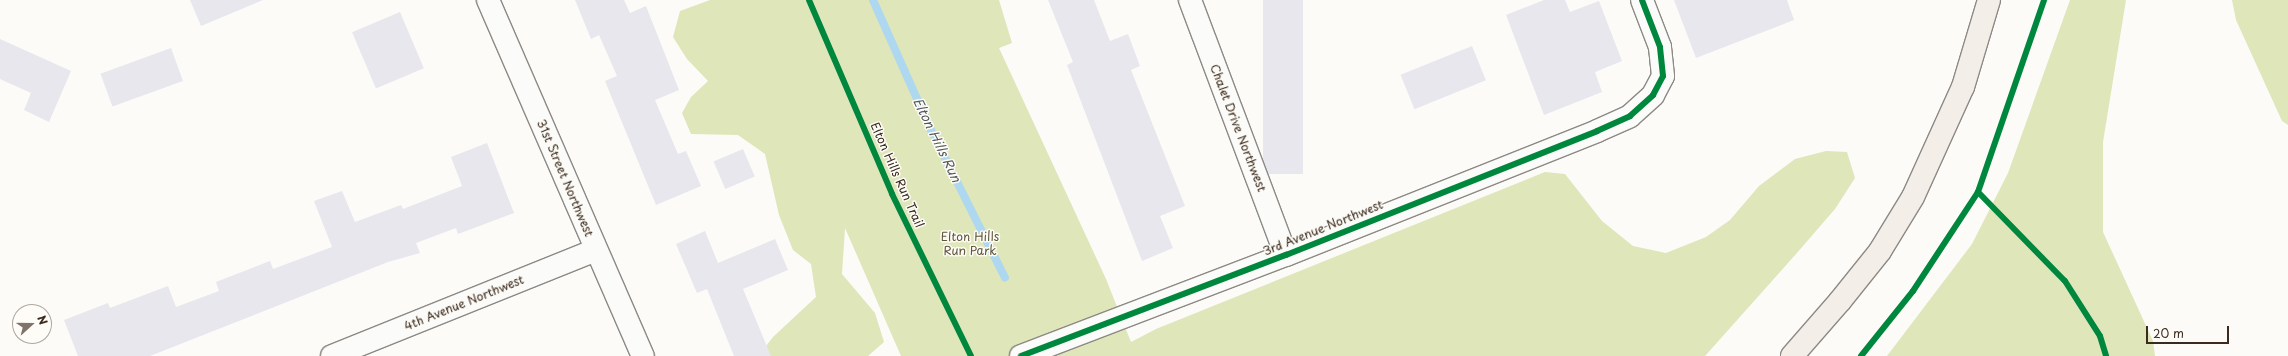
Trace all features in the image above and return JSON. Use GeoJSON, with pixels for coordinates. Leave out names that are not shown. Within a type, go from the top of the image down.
{"type":"FeatureCollection","features":[{"type":"Feature","properties":{"kind":"main road"},"geometry":{"type":"LineString","coordinates":[[1792,356],[1880,251],[1913,198],[1963,87],[1989,0]]}},
{"type":"Feature","properties":{"kind":"street","name":"31st Street Northwest"},"geometry":{"type":"LineString","coordinates":[[488,0],[643,356]]}},
{"type":"Feature","properties":{"kind":"street","name":"Chalet Drive Northwest"},"geometry":{"type":"LineString","coordinates":[[1190,0],[1286,255]]}},
{"type":"Feature","properties":{"kind":"street","name":"3rd Avenue Northwest"},"geometry":{"type":"LineString","coordinates":[[1021,356],[1286,255],[1630,116],[1653,95],[1664,76],[1660,48],[1642,0]]}},
{"type":"Feature","properties":{"kind":"street","name":"4th Avenue Northwest"},"geometry":{"type":"LineString","coordinates":[[332,356],[596,250]]}},
{"type":"Feature","properties":{"kind":"green space","name":"Elton Hills Run Park"},"geometry":{"type":"Polygon","coordinates":[[[710,0],[999,0],[1012,43],[999,48],[1106,279],[1131,342],[1156,329],[1545,172],[1565,174],[1602,221],[1633,246],[1666,253],[1706,237],[1730,220],[1759,186],[1795,159],[1826,151],[1847,152],[1855,178],[1835,209],[1705,356],[901,356],[845,228],[842,274],[875,313],[884,342],[868,356],[764,356],[763,350],[773,337],[816,297],[811,264],[793,250],[779,215],[765,154],[738,135],[691,134],[682,113],[691,97],[708,81],[687,59],[673,37],[680,11],[710,0]]]}},
{"type":"Feature","properties":{"kind":"green space"},"geometry":{"type":"Polygon","coordinates":[[[2070,0],[2126,0],[2103,142],[2103,232],[2153,341],[2155,356],[1887,356],[1972,244],[2008,173],[2070,0]]]}},
{"type":"Feature","properties":{"kind":"green space"},"geometry":{"type":"Polygon","coordinates":[[[2232,0],[2288,0],[2288,125],[2282,121],[2236,20],[2232,0]]]}},
{"type":"Feature","properties":{"kind":"building"},"geometry":{"type":"Polygon","coordinates":[[[190,0],[263,0],[201,26],[190,0]]]}},
{"type":"Feature","properties":{"kind":"building"},"geometry":{"type":"Polygon","coordinates":[[[575,0],[624,0],[630,13],[646,6],[679,90],[655,100],[678,154],[686,151],[701,186],[656,205],[605,81],[617,76],[599,35],[591,39],[575,0]]]}},
{"type":"Feature","properties":{"kind":"building"},"geometry":{"type":"Polygon","coordinates":[[[1048,0],[1094,0],[1110,41],[1128,34],[1140,66],[1131,70],[1185,206],[1160,216],[1173,248],[1142,261],[1067,65],[1073,62],[1048,0]]]}},
{"type":"Feature","properties":{"kind":"building"},"geometry":{"type":"Polygon","coordinates":[[[1263,0],[1303,0],[1303,174],[1263,174],[1263,0]]]}},
{"type":"Feature","properties":{"kind":"building"},"geometry":{"type":"Polygon","coordinates":[[[1544,0],[1565,0],[1570,12],[1599,1],[1622,61],[1595,72],[1602,92],[1544,115],[1506,15],[1544,0]]]}},
{"type":"Feature","properties":{"kind":"building"},"geometry":{"type":"Polygon","coordinates":[[[1674,0],[1787,0],[1794,20],[1696,58],[1674,0]]]}},
{"type":"Feature","properties":{"kind":"building"},"geometry":{"type":"Polygon","coordinates":[[[400,12],[424,68],[376,88],[352,32],[400,12]]]}},
{"type":"Feature","properties":{"kind":"building"},"geometry":{"type":"Polygon","coordinates":[[[0,39],[71,71],[49,122],[24,110],[31,93],[0,79],[0,39]]]}},
{"type":"Feature","properties":{"kind":"building"},"geometry":{"type":"Polygon","coordinates":[[[1472,46],[1486,80],[1414,109],[1401,75],[1472,46]]]}},
{"type":"Feature","properties":{"kind":"building"},"geometry":{"type":"Polygon","coordinates":[[[171,48],[183,81],[112,107],[101,74],[171,48]]]}},
{"type":"Feature","properties":{"kind":"building"},"geometry":{"type":"Polygon","coordinates":[[[487,143],[514,213],[458,234],[456,228],[416,243],[420,253],[388,262],[150,356],[78,356],[64,320],[108,303],[110,308],[168,286],[176,307],[219,291],[216,282],[270,261],[273,269],[332,247],[314,201],[342,191],[355,222],[401,205],[403,209],[462,186],[451,157],[487,143]]]}},
{"type":"Feature","properties":{"kind":"building"},"geometry":{"type":"Polygon","coordinates":[[[743,149],[755,177],[725,189],[714,162],[743,149]]]}},
{"type":"Feature","properties":{"kind":"building"},"geometry":{"type":"Polygon","coordinates":[[[705,231],[718,263],[775,239],[788,270],[743,289],[771,356],[734,356],[707,289],[697,293],[676,244],[705,231]]]}},
{"type":"Feature","properties":{"kind":"waterway","name":"Elton Hills Run"},"geometry":{"type":"LineString","coordinates":[[873,0],[931,130],[1005,278]]}},
{"type":"Feature","properties":{"kind":"cycle path","name":"Elton Hills Run Trail"},"geometry":{"type":"LineString","coordinates":[[809,0],[892,194],[971,356]]}},
{"type":"Feature","properties":{"kind":"cycle path"},"geometry":{"type":"LineString","coordinates":[[1021,356],[1286,255],[1597,131],[1630,116],[1653,95],[1663,76],[1660,47],[1642,0]]}},
{"type":"Feature","properties":{"kind":"cycle path"},"geometry":{"type":"LineString","coordinates":[[1861,356],[1913,291],[1978,192],[2044,0]]}},
{"type":"Feature","properties":{"kind":"cycle path"},"geometry":{"type":"LineString","coordinates":[[1978,192],[2065,281],[2100,336],[2106,356]]}}]}
